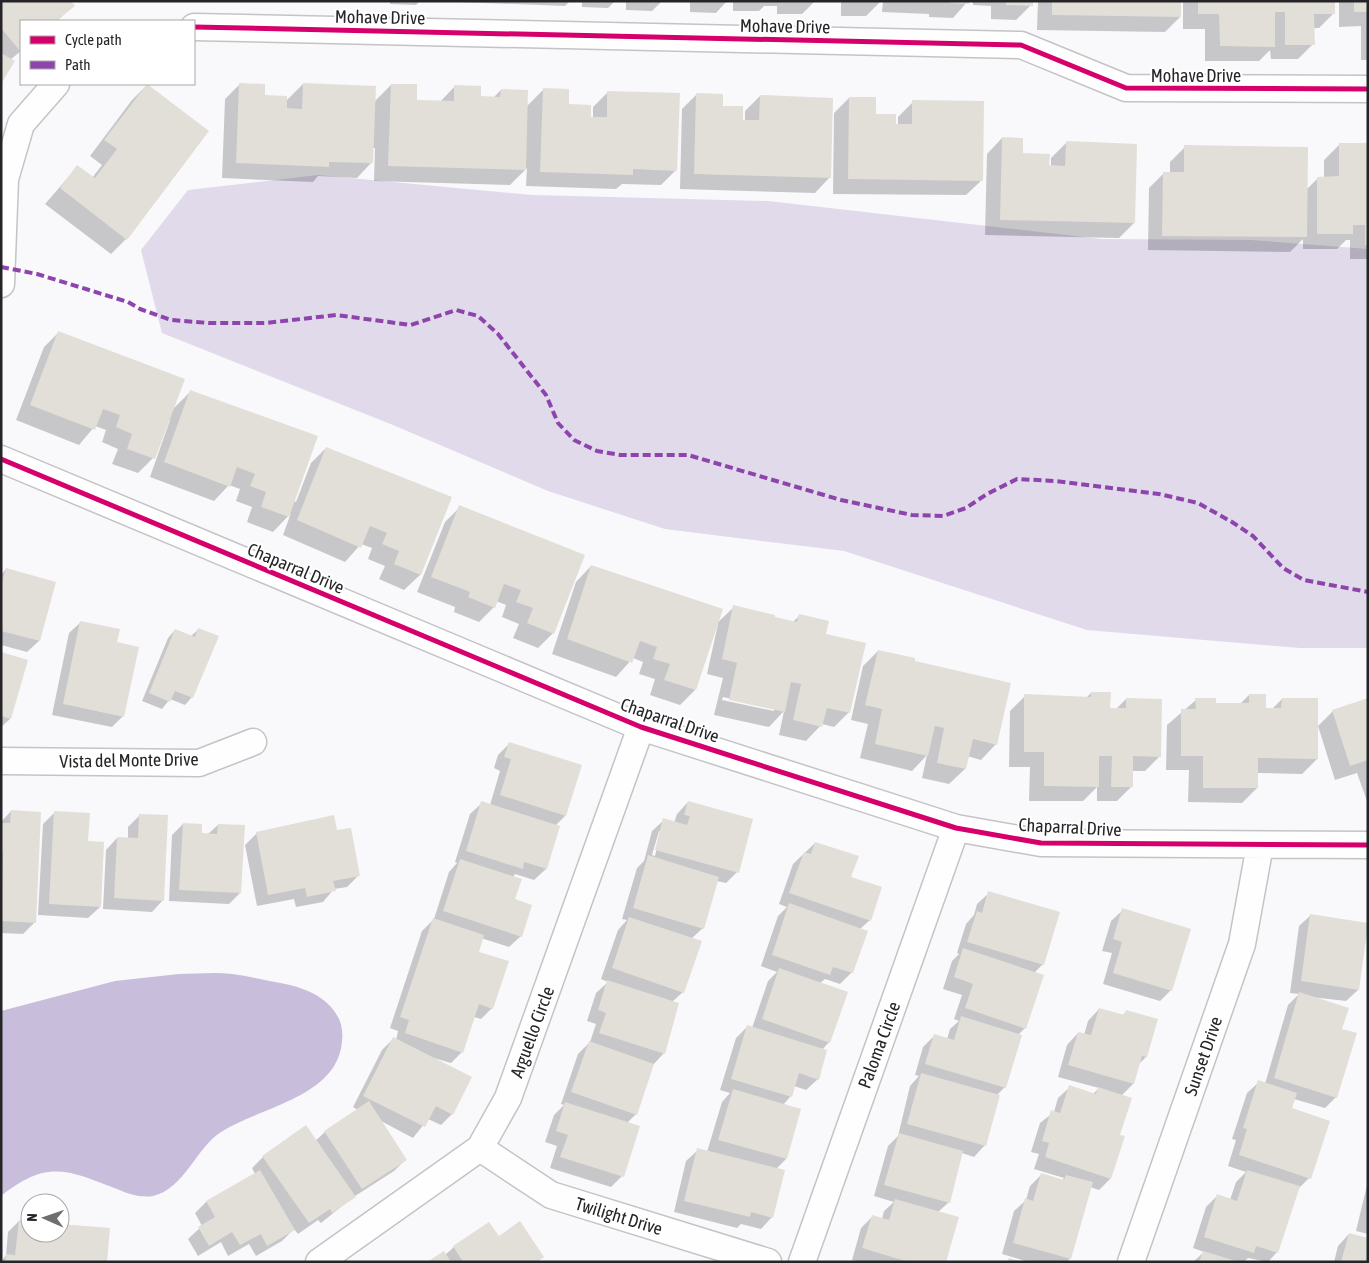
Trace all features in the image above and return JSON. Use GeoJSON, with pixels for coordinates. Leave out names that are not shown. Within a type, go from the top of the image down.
{"type":"FeatureCollection","features":[{"type":"Feature","properties":{"kind":"street","name":"Mohave Drive"},"geometry":{"type":"LineString","coordinates":[[195,27],[1021,45],[1126,88],[1368,88]]}},
{"type":"Feature","properties":{"kind":"street"},"geometry":{"type":"LineString","coordinates":[[1,284],[5,179],[21,124],[55,85]]}},
{"type":"Feature","properties":{"kind":"street","name":"Chaparral Drive"},"geometry":{"type":"LineString","coordinates":[[1,459],[641,727],[956,828],[1041,843],[1368,845]]}},
{"type":"Feature","properties":{"kind":"street","name":"Arguello Circle"},"geometry":{"type":"LineString","coordinates":[[319,1262],[480,1148],[508,1098],[641,727]]}},
{"type":"Feature","properties":{"kind":"street","name":"Vista del Monte Drive"},"geometry":{"type":"LineString","coordinates":[[1,760],[199,763],[253,742]]}},
{"type":"Feature","properties":{"kind":"street","name":"Paloma Circle"},"geometry":{"type":"LineString","coordinates":[[802,1262],[956,828]]}},
{"type":"Feature","properties":{"kind":"street","name":"Sunset Drive"},"geometry":{"type":"LineString","coordinates":[[1131,1262],[1242,944],[1260,845]]}},
{"type":"Feature","properties":{"kind":"street","name":"Twilight Drive"},"geometry":{"type":"LineString","coordinates":[[480,1148],[550,1195],[768,1262]]}},
{"type":"Feature","properties":{"kind":"shaded area"},"geometry":{"type":"Polygon","coordinates":[[[318,175],[532,195],[768,201],[1101,239],[1251,240],[1368,249],[1368,648],[1300,648],[1087,630],[844,551],[665,529],[548,491],[393,425],[162,333],[141,250],[188,190],[318,175]]]}},
{"type":"Feature","properties":{"kind":"shaded area"},"geometry":{"type":"Polygon","coordinates":[[[219,973],[238,975],[289,985],[314,994],[328,1004],[340,1021],[342,1038],[337,1060],[327,1075],[312,1088],[295,1098],[221,1132],[204,1148],[182,1177],[164,1192],[153,1196],[139,1196],[85,1177],[58,1172],[32,1177],[17,1184],[1,1196],[1,1011],[115,981],[179,974],[219,973]]]}},
{"type":"Feature","properties":{"kind":"building"},"geometry":{"type":"Polygon","coordinates":[[[1,1],[71,1],[75,6],[57,20],[20,20],[20,51],[1,28],[1,1]]]}},
{"type":"Feature","properties":{"kind":"building"},"geometry":{"type":"Polygon","coordinates":[[[950,1],[969,1],[969,4],[950,3],[950,1]]]}},
{"type":"Feature","properties":{"kind":"building"},"geometry":{"type":"Polygon","coordinates":[[[1006,1],[1033,1],[1033,6],[1006,5],[1006,1]]]}},
{"type":"Feature","properties":{"kind":"building"},"geometry":{"type":"Polygon","coordinates":[[[1052,1],[1181,1],[1181,17],[1052,15],[1052,1]]]}},
{"type":"Feature","properties":{"kind":"building"},"geometry":{"type":"Polygon","coordinates":[[[1198,1],[1335,1],[1335,14],[1314,14],[1315,45],[1285,45],[1285,12],[1275,12],[1275,47],[1220,46],[1219,14],[1198,14],[1198,1]]]}},
{"type":"Feature","properties":{"kind":"building"},"geometry":{"type":"Polygon","coordinates":[[[1354,1],[1368,1],[1368,12],[1354,12],[1354,1]]]}},
{"type":"Feature","properties":{"kind":"building"},"geometry":{"type":"Polygon","coordinates":[[[1,53],[15,61],[1,84],[1,53]]]}},
{"type":"Feature","properties":{"kind":"building"},"geometry":{"type":"Polygon","coordinates":[[[239,83],[265,84],[265,95],[287,96],[287,108],[302,109],[303,83],[376,86],[373,163],[329,162],[329,167],[236,163],[239,83]]]}},
{"type":"Feature","properties":{"kind":"building"},"geometry":{"type":"Polygon","coordinates":[[[391,84],[417,84],[417,100],[454,101],[454,85],[481,86],[481,96],[500,97],[501,89],[528,90],[526,170],[388,166],[391,84]]]}},
{"type":"Feature","properties":{"kind":"building"},"geometry":{"type":"Polygon","coordinates":[[[146,85],[209,131],[127,240],[60,188],[77,165],[95,178],[117,149],[104,140],[146,85]]]}},
{"type":"Feature","properties":{"kind":"building"},"geometry":{"type":"Polygon","coordinates":[[[543,88],[569,89],[569,104],[591,105],[591,117],[607,117],[607,91],[680,93],[677,171],[633,169],[633,175],[540,172],[543,88]]]}},
{"type":"Feature","properties":{"kind":"building"},"geometry":{"type":"Polygon","coordinates":[[[696,93],[723,94],[723,106],[743,106],[743,120],[759,120],[760,95],[833,98],[831,178],[694,174],[696,93]]]}},
{"type":"Feature","properties":{"kind":"building"},"geometry":{"type":"Polygon","coordinates":[[[849,97],[876,97],[876,114],[896,114],[896,124],[912,124],[912,100],[984,101],[983,181],[848,179],[849,97]]]}},
{"type":"Feature","properties":{"kind":"building"},"geometry":{"type":"Polygon","coordinates":[[[1002,137],[1023,138],[1023,153],[1050,154],[1049,165],[1065,166],[1066,141],[1137,144],[1135,223],[1000,220],[1002,137]]]}},
{"type":"Feature","properties":{"kind":"building"},"geometry":{"type":"Polygon","coordinates":[[[1339,143],[1368,143],[1368,245],[1365,245],[1365,225],[1353,225],[1353,234],[1317,234],[1317,177],[1339,176],[1339,143]]]}},
{"type":"Feature","properties":{"kind":"building"},"geometry":{"type":"Polygon","coordinates":[[[1184,145],[1308,147],[1307,237],[1162,236],[1163,172],[1184,172],[1184,145]]]}},
{"type":"Feature","properties":{"kind":"building"},"geometry":{"type":"Polygon","coordinates":[[[58,331],[185,379],[155,459],[127,449],[132,434],[116,427],[120,415],[103,409],[95,430],[30,405],[58,331]]]}},
{"type":"Feature","properties":{"kind":"building"},"geometry":{"type":"Polygon","coordinates":[[[190,390],[318,436],[289,517],[261,507],[266,492],[250,486],[255,474],[237,467],[230,487],[164,462],[190,390]]]}},
{"type":"Feature","properties":{"kind":"building"},"geometry":{"type":"Polygon","coordinates":[[[326,447],[452,497],[421,575],[394,564],[399,551],[382,544],[387,533],[370,526],[361,548],[297,520],[326,447]]]}},
{"type":"Feature","properties":{"kind":"building"},"geometry":{"type":"Polygon","coordinates":[[[459,505],[585,555],[554,634],[527,623],[533,608],[516,602],[521,590],[504,584],[495,608],[468,597],[470,592],[431,577],[459,505]]]}},
{"type":"Feature","properties":{"kind":"building"},"geometry":{"type":"Polygon","coordinates":[[[591,565],[723,609],[696,690],[664,680],[670,664],[653,659],[657,647],[640,641],[632,663],[567,639],[591,565]]]}},
{"type":"Feature","properties":{"kind":"building"},"geometry":{"type":"Polygon","coordinates":[[[6,568],[56,582],[40,641],[1,631],[1,585],[6,568]]]}},
{"type":"Feature","properties":{"kind":"building"},"geometry":{"type":"Polygon","coordinates":[[[733,605],[797,622],[799,614],[829,621],[826,634],[866,643],[850,713],[827,708],[822,727],[793,720],[801,684],[791,682],[785,712],[729,700],[737,663],[722,659],[733,605]]]}},
{"type":"Feature","properties":{"kind":"building"},"geometry":{"type":"Polygon","coordinates":[[[80,621],[120,629],[117,642],[139,647],[124,717],[63,704],[80,621]]]}},
{"type":"Feature","properties":{"kind":"building"},"geometry":{"type":"Polygon","coordinates":[[[198,628],[219,636],[193,698],[175,691],[170,702],[149,693],[175,629],[195,637],[198,628]]]}},
{"type":"Feature","properties":{"kind":"building"},"geometry":{"type":"Polygon","coordinates":[[[878,650],[915,658],[915,661],[1011,683],[997,745],[973,739],[966,769],[937,763],[944,728],[935,726],[928,756],[875,744],[882,709],[865,705],[878,650]]]}},
{"type":"Feature","properties":{"kind":"building"},"geometry":{"type":"Polygon","coordinates":[[[1,652],[28,660],[11,719],[1,716],[1,652]]]}},
{"type":"Feature","properties":{"kind":"building"},"geometry":{"type":"Polygon","coordinates":[[[1091,692],[1111,692],[1110,708],[1126,708],[1126,698],[1162,699],[1161,757],[1133,756],[1133,787],[1111,787],[1112,756],[1099,756],[1099,787],[1044,786],[1044,752],[1024,752],[1024,694],[1091,697],[1091,692]]]}},
{"type":"Feature","properties":{"kind":"building"},"geometry":{"type":"Polygon","coordinates":[[[1249,694],[1266,694],[1266,708],[1281,708],[1282,698],[1318,698],[1318,759],[1258,758],[1258,788],[1203,788],[1203,756],[1181,756],[1181,709],[1196,709],[1195,698],[1216,698],[1216,703],[1249,703],[1249,694]]]}},
{"type":"Feature","properties":{"kind":"building"},"geometry":{"type":"Polygon","coordinates":[[[1368,698],[1368,760],[1350,766],[1332,710],[1368,698]]]}},
{"type":"Feature","properties":{"kind":"building"},"geometry":{"type":"Polygon","coordinates":[[[509,742],[582,765],[566,816],[500,795],[511,759],[504,757],[509,742]]]}},
{"type":"Feature","properties":{"kind":"building"},"geometry":{"type":"Polygon","coordinates":[[[481,801],[560,826],[547,869],[524,862],[523,869],[466,851],[481,801]]]}},
{"type":"Feature","properties":{"kind":"building"},"geometry":{"type":"Polygon","coordinates":[[[688,801],[753,819],[739,873],[655,850],[663,818],[687,825],[690,816],[684,815],[688,801]]]}},
{"type":"Feature","properties":{"kind":"building"},"geometry":{"type":"Polygon","coordinates":[[[11,810],[41,812],[36,923],[1,921],[3,853],[1,853],[1,823],[10,823],[11,810]]]}},
{"type":"Feature","properties":{"kind":"building"},"geometry":{"type":"Polygon","coordinates":[[[54,811],[90,813],[88,841],[104,842],[101,907],[49,904],[54,811]]]}},
{"type":"Feature","properties":{"kind":"building"},"geometry":{"type":"Polygon","coordinates":[[[139,814],[168,815],[164,901],[114,898],[117,837],[138,838],[139,814]]]}},
{"type":"Feature","properties":{"kind":"building"},"geometry":{"type":"Polygon","coordinates":[[[334,815],[337,830],[351,828],[360,876],[333,881],[336,891],[307,897],[305,888],[268,895],[256,832],[334,815]]]}},
{"type":"Feature","properties":{"kind":"building"},"geometry":{"type":"Polygon","coordinates":[[[183,823],[202,824],[202,833],[217,834],[218,824],[245,825],[241,893],[179,890],[183,823]]]}},
{"type":"Feature","properties":{"kind":"building"},"geometry":{"type":"Polygon","coordinates":[[[815,842],[859,856],[851,877],[882,887],[871,921],[789,893],[804,852],[811,854],[815,842]]]}},
{"type":"Feature","properties":{"kind":"building"},"geometry":{"type":"Polygon","coordinates":[[[648,855],[719,877],[704,929],[633,908],[648,855]]]}},
{"type":"Feature","properties":{"kind":"building"},"geometry":{"type":"Polygon","coordinates":[[[460,859],[522,879],[515,899],[532,905],[522,937],[443,911],[460,859]]]}},
{"type":"Feature","properties":{"kind":"building"},"geometry":{"type":"Polygon","coordinates":[[[988,891],[1060,912],[1044,965],[967,942],[977,911],[982,913],[988,891]]]}},
{"type":"Feature","properties":{"kind":"building"},"geometry":{"type":"Polygon","coordinates":[[[789,903],[868,931],[853,973],[833,967],[830,975],[772,955],[789,903]]]}},
{"type":"Feature","properties":{"kind":"building"},"geometry":{"type":"Polygon","coordinates":[[[1122,908],[1191,929],[1172,991],[1113,973],[1122,942],[1113,939],[1122,908]]]}},
{"type":"Feature","properties":{"kind":"building"},"geometry":{"type":"Polygon","coordinates":[[[1310,914],[1368,923],[1359,990],[1301,981],[1310,914]]]}},
{"type":"Feature","properties":{"kind":"building"},"geometry":{"type":"Polygon","coordinates":[[[629,917],[702,941],[684,993],[612,968],[629,917]]]}},
{"type":"Feature","properties":{"kind":"building"},"geometry":{"type":"Polygon","coordinates":[[[433,918],[484,935],[479,952],[509,961],[493,1009],[479,1004],[463,1053],[405,1033],[409,1020],[400,1017],[433,918]]]}},
{"type":"Feature","properties":{"kind":"building"},"geometry":{"type":"Polygon","coordinates":[[[963,948],[1044,975],[1026,1029],[965,1008],[973,984],[954,977],[963,948]]]}},
{"type":"Feature","properties":{"kind":"building"},"geometry":{"type":"Polygon","coordinates":[[[779,968],[848,992],[830,1043],[762,1019],[779,968]]]}},
{"type":"Feature","properties":{"kind":"building"},"geometry":{"type":"Polygon","coordinates":[[[607,980],[679,1003],[665,1054],[599,1033],[606,1013],[598,1010],[607,980]]]}},
{"type":"Feature","properties":{"kind":"building"},"geometry":{"type":"Polygon","coordinates":[[[1299,992],[1349,1008],[1342,1029],[1357,1033],[1337,1098],[1274,1078],[1299,992]]]}},
{"type":"Feature","properties":{"kind":"building"},"geometry":{"type":"Polygon","coordinates":[[[1099,1008],[1124,1015],[1126,1010],[1158,1019],[1147,1057],[1142,1056],[1134,1084],[1068,1065],[1078,1032],[1091,1035],[1099,1008]]]}},
{"type":"Feature","properties":{"kind":"building"},"geometry":{"type":"Polygon","coordinates":[[[961,1016],[1022,1035],[1006,1088],[925,1064],[934,1034],[954,1040],[961,1016]]]}},
{"type":"Feature","properties":{"kind":"building"},"geometry":{"type":"Polygon","coordinates":[[[747,1025],[827,1050],[819,1080],[799,1073],[792,1097],[731,1079],[747,1025]]]}},
{"type":"Feature","properties":{"kind":"building"},"geometry":{"type":"Polygon","coordinates":[[[393,1037],[472,1077],[453,1115],[436,1106],[425,1127],[363,1096],[393,1037]]]}},
{"type":"Feature","properties":{"kind":"building"},"geometry":{"type":"Polygon","coordinates":[[[589,1041],[654,1064],[637,1115],[571,1092],[589,1041]]]}},
{"type":"Feature","properties":{"kind":"building"},"geometry":{"type":"Polygon","coordinates":[[[921,1073],[1000,1095],[986,1146],[907,1124],[921,1073]]]}},
{"type":"Feature","properties":{"kind":"building"},"geometry":{"type":"Polygon","coordinates":[[[1258,1080],[1297,1093],[1292,1108],[1330,1121],[1311,1179],[1239,1155],[1247,1129],[1243,1128],[1258,1080]]]}},
{"type":"Feature","properties":{"kind":"building"},"geometry":{"type":"Polygon","coordinates":[[[1069,1085],[1096,1094],[1098,1087],[1132,1098],[1120,1135],[1125,1136],[1111,1179],[1045,1157],[1049,1143],[1042,1141],[1051,1110],[1060,1113],[1069,1085]]]}},
{"type":"Feature","properties":{"kind":"building"},"geometry":{"type":"Polygon","coordinates":[[[733,1089],[801,1109],[787,1159],[718,1140],[733,1089]]]}},
{"type":"Feature","properties":{"kind":"building"},"geometry":{"type":"Polygon","coordinates":[[[369,1101],[407,1160],[362,1189],[324,1131],[369,1101]]]}},
{"type":"Feature","properties":{"kind":"building"},"geometry":{"type":"Polygon","coordinates":[[[565,1102],[640,1126],[624,1177],[560,1157],[568,1135],[556,1131],[565,1102]]]}},
{"type":"Feature","properties":{"kind":"building"},"geometry":{"type":"Polygon","coordinates":[[[306,1125],[356,1197],[332,1213],[330,1209],[309,1223],[262,1156],[306,1125]]]}},
{"type":"Feature","properties":{"kind":"building"},"geometry":{"type":"Polygon","coordinates":[[[899,1133],[963,1151],[950,1203],[884,1185],[899,1133]]]}},
{"type":"Feature","properties":{"kind":"building"},"geometry":{"type":"Polygon","coordinates":[[[697,1148],[785,1170],[773,1218],[751,1212],[750,1217],[684,1201],[697,1148]]]}},
{"type":"Feature","properties":{"kind":"building"},"geometry":{"type":"Polygon","coordinates":[[[260,1170],[295,1230],[267,1246],[261,1234],[240,1245],[232,1232],[209,1246],[198,1227],[215,1217],[206,1201],[260,1170]]]}},
{"type":"Feature","properties":{"kind":"building"},"geometry":{"type":"Polygon","coordinates":[[[1247,1170],[1300,1186],[1278,1253],[1256,1246],[1254,1253],[1204,1237],[1217,1194],[1237,1201],[1247,1170]]]}},
{"type":"Feature","properties":{"kind":"building"},"geometry":{"type":"Polygon","coordinates":[[[1041,1173],[1064,1180],[1066,1175],[1093,1182],[1071,1259],[1013,1243],[1025,1198],[1033,1201],[1041,1173]]]}},
{"type":"Feature","properties":{"kind":"building"},"geometry":{"type":"Polygon","coordinates":[[[895,1199],[959,1217],[946,1262],[908,1262],[862,1248],[872,1215],[889,1220],[895,1199]]]}},
{"type":"Feature","properties":{"kind":"building"},"geometry":{"type":"Polygon","coordinates":[[[19,1220],[20,1243],[70,1243],[70,1225],[110,1228],[107,1262],[5,1262],[6,1254],[15,1255],[19,1220]]]}},
{"type":"Feature","properties":{"kind":"building"},"geometry":{"type":"Polygon","coordinates":[[[520,1221],[544,1257],[537,1262],[463,1262],[453,1246],[489,1222],[499,1236],[520,1221]]]}},
{"type":"Feature","properties":{"kind":"building"},"geometry":{"type":"Polygon","coordinates":[[[1349,1233],[1368,1238],[1368,1262],[1341,1262],[1349,1233]]]}},
{"type":"Feature","properties":{"kind":"building"},"geometry":{"type":"Polygon","coordinates":[[[444,1251],[451,1262],[427,1262],[444,1251]]]}},
{"type":"Feature","properties":{"kind":"building"},"geometry":{"type":"Polygon","coordinates":[[[1203,1251],[1236,1261],[1236,1262],[1199,1262],[1203,1251]]]}},
{"type":"Feature","properties":{"kind":"building"},"geometry":{"type":"Polygon","coordinates":[[[1009,1258],[1020,1261],[1020,1262],[1007,1262],[1009,1258]]]}},
{"type":"Feature","properties":{"kind":"marked path"},"geometry":{"type":"LineString","coordinates":[[1,267],[37,274],[128,302],[140,309],[171,320],[209,323],[266,323],[336,315],[411,325],[456,310],[478,316],[498,334],[546,395],[558,423],[574,440],[597,451],[620,455],[688,455],[841,500],[912,515],[943,516],[966,508],[987,494],[1017,479],[1055,481],[1159,494],[1198,503],[1232,522],[1253,536],[1283,568],[1304,580],[1368,592]]}},
{"type":"Feature","properties":{"kind":"cycle path"},"geometry":{"type":"LineString","coordinates":[[195,27],[1021,45],[1126,88],[1368,89]]}},
{"type":"Feature","properties":{"kind":"cycle path"},"geometry":{"type":"LineString","coordinates":[[1,459],[641,727],[956,828],[1041,843],[1368,845]]}}]}
